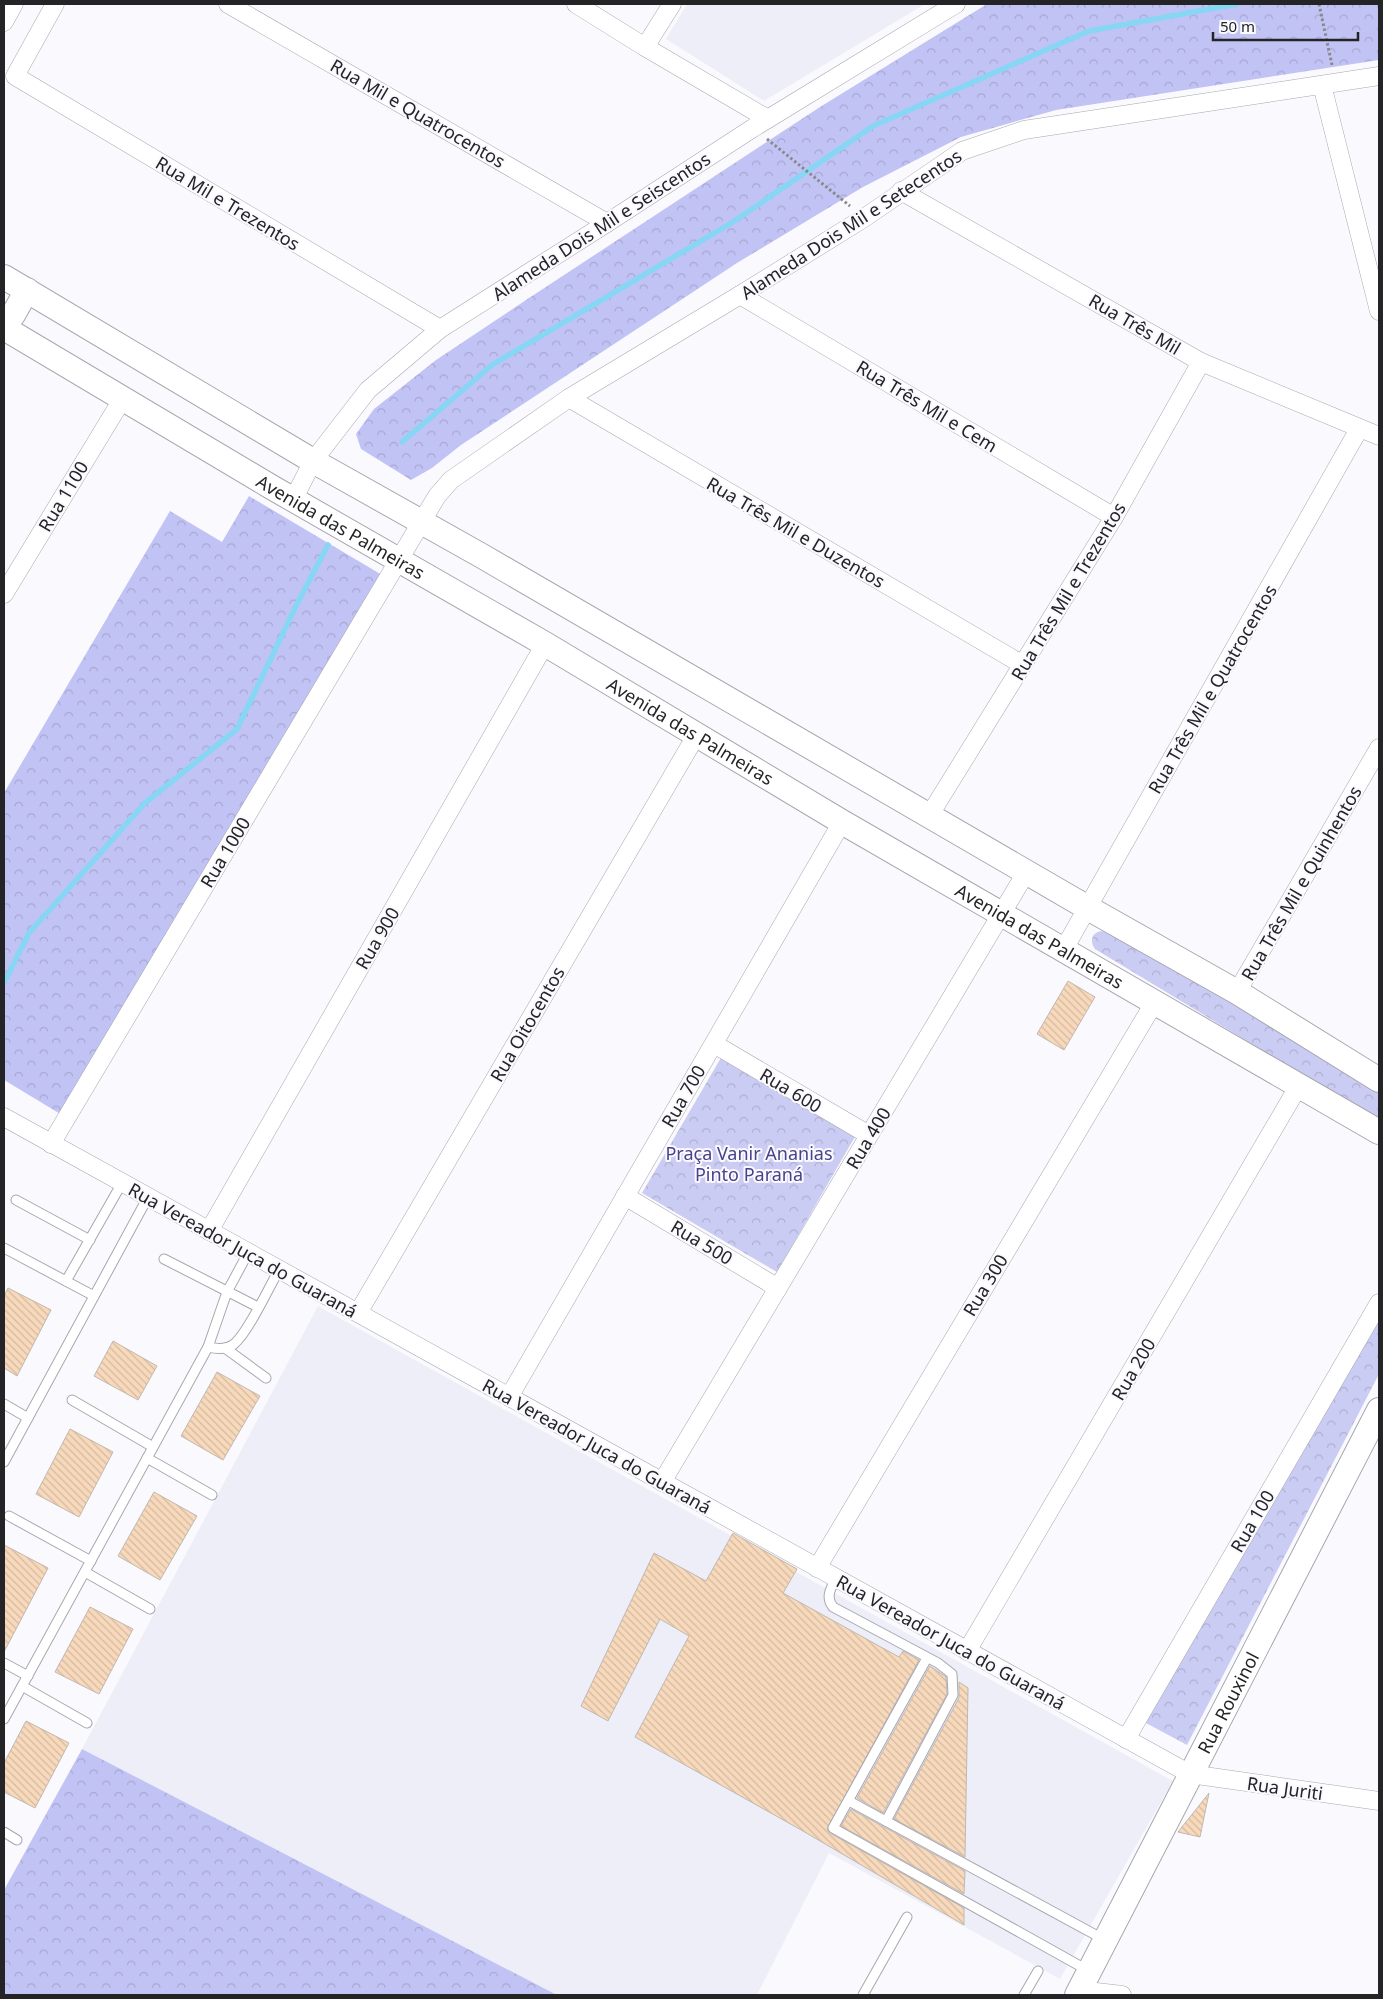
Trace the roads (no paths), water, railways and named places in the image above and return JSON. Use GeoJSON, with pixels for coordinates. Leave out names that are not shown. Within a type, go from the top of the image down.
{"type":"FeatureCollection","features":[{"type":"Feature","properties":{"kind":"street"},"geometry":{"type":"LineString","coordinates":[[4,22],[14,4]]}},
{"type":"Feature","properties":{"kind":"street","name":"Rua Mil e Trezentos"},"geometry":{"type":"LineString","coordinates":[[55,4],[15,76],[440,329]]}},
{"type":"Feature","properties":{"kind":"street","name":"Rua Mil e Quatrocentos"},"geometry":{"type":"LineString","coordinates":[[228,4],[607,223]]}},
{"type":"Feature","properties":{"kind":"street"},"geometry":{"type":"LineString","coordinates":[[576,4],[760,123]]}},
{"type":"Feature","properties":{"kind":"street"},"geometry":{"type":"LineString","coordinates":[[645,47],[672,4]]}},
{"type":"Feature","properties":{"kind":"street","name":"Alameda Dois Mil e Seiscentos"},"geometry":{"type":"LineString","coordinates":[[294,500],[313,461],[368,390],[440,329],[760,123],[956,4]]}},
{"type":"Feature","properties":{"kind":"street","name":"Alameda Dois Mil e Setecentos"},"geometry":{"type":"LineString","coordinates":[[421,522],[437,496],[451,480],[569,398],[864,218],[962,151],[1024,130],[1379,76]]}},
{"type":"Feature","properties":{"kind":"street"},"geometry":{"type":"LineString","coordinates":[[1329,84],[1379,311]]}},
{"type":"Feature","properties":{"kind":"street","name":"Rua Três Mil"},"geometry":{"type":"LineString","coordinates":[[902,191],[1201,362],[1379,436]]}},
{"type":"Feature","properties":{"kind":"street"},"geometry":{"type":"LineString","coordinates":[[4,277],[313,461],[1237,992],[1379,1080]]}},
{"type":"Feature","properties":{"kind":"street"},"geometry":{"type":"LineString","coordinates":[[4,324],[13,315],[27,290]]}},
{"type":"Feature","properties":{"kind":"street","name":"Rua Três Mil e Cem"},"geometry":{"type":"LineString","coordinates":[[740,295],[1114,517]]}},
{"type":"Feature","properties":{"kind":"street","name":"Avenida das Palmeiras"},"geometry":{"type":"LineString","coordinates":[[4,328],[294,500],[545,644],[842,822],[1064,949],[1298,1087],[1379,1132]]}},
{"type":"Feature","properties":{"kind":"street","name":"Rua Três Mil e Trezentos"},"geometry":{"type":"LineString","coordinates":[[929,816],[1114,517],[1201,362]]}},
{"type":"Feature","properties":{"kind":"street","name":"Rua 1100"},"geometry":{"type":"LineString","coordinates":[[4,594],[123,398]]}},
{"type":"Feature","properties":{"kind":"street","name":"Rua Três Mil e Duzentos"},"geometry":{"type":"LineString","coordinates":[[569,398],[1023,666]]}},
{"type":"Feature","properties":{"kind":"street","name":"Rua Três Mil e Quatrocentos"},"geometry":{"type":"LineString","coordinates":[[1064,949],[1360,429]]}},
{"type":"Feature","properties":{"kind":"street","name":"Rua 1000"},"geometry":{"type":"LineString","coordinates":[[52,1144],[421,522]]}},
{"type":"Feature","properties":{"kind":"street","name":"Rua 900"},"geometry":{"type":"LineString","coordinates":[[208,1231],[545,644]]}},
{"type":"Feature","properties":{"kind":"street","name":"Rua Oitocentos"},"geometry":{"type":"LineString","coordinates":[[358,1313],[697,734]]}},
{"type":"Feature","properties":{"kind":"street","name":"Rua Três Mil e Quinhentos"},"geometry":{"type":"LineString","coordinates":[[1237,992],[1379,748]]}},
{"type":"Feature","properties":{"kind":"street","name":"Rua 700"},"geometry":{"type":"LineString","coordinates":[[509,1397],[842,822]]}},
{"type":"Feature","properties":{"kind":"street","name":"Rua 400"},"geometry":{"type":"LineString","coordinates":[[662,1482],[1027,871]]}},
{"type":"Feature","properties":{"kind":"street","name":"Rua 300"},"geometry":{"type":"LineString","coordinates":[[817,1568],[1154,1003]]}},
{"type":"Feature","properties":{"kind":"street","name":"Rua 600"},"geometry":{"type":"LineString","coordinates":[[714,1044],[869,1135]]}},
{"type":"Feature","properties":{"kind":"street","name":"Rua 200"},"geometry":{"type":"LineString","coordinates":[[967,1651],[1298,1087]]}},
{"type":"Feature","properties":{"kind":"street","name":"Rua Vereador Juca do Guaraná"},"geometry":{"type":"LineString","coordinates":[[4,1117],[1190,1774]]}},
{"type":"Feature","properties":{"kind":"street","name":"Rua 500"},"geometry":{"type":"LineString","coordinates":[[625,1196],[778,1288]]}},
{"type":"Feature","properties":{"kind":"street","name":"Rua 100"},"geometry":{"type":"LineString","coordinates":[[1126,1739],[1379,1304]]}},
{"type":"Feature","properties":{"kind":"street","name":"Rua Rouxinol"},"geometry":{"type":"LineString","coordinates":[[1082,1986],[1379,1410]]}},
{"type":"Feature","properties":{"kind":"street","name":"Rua Juriti"},"geometry":{"type":"LineString","coordinates":[[1190,1774],[1379,1801]]}},
{"type":"Feature","properties":{"kind":"street"},"geometry":{"type":"LineString","coordinates":[[1082,1986],[1122,1995]]}},
{"type":"Feature","properties":{"kind":"lane"},"geometry":{"type":"LineString","coordinates":[[66,1281],[122,1183]]}},
{"type":"Feature","properties":{"kind":"lane"},"geometry":{"type":"LineString","coordinates":[[4,1462],[148,1197]]}},
{"type":"Feature","properties":{"kind":"lane"},"geometry":{"type":"LineString","coordinates":[[16,1200],[90,1240]]}},
{"type":"Feature","properties":{"kind":"lane"},"geometry":{"type":"LineString","coordinates":[[4,1248],[94,1296]]}},
{"type":"Feature","properties":{"kind":"lane"},"geometry":{"type":"LineString","coordinates":[[4,1720],[208,1346],[227,1292],[248,1252]]}},
{"type":"Feature","properties":{"kind":"lane"},"geometry":{"type":"LineString","coordinates":[[164,1259],[258,1307]]}},
{"type":"Feature","properties":{"kind":"lane"},"geometry":{"type":"LineString","coordinates":[[208,1346],[216,1349],[226,1348],[233,1345],[242,1336],[279,1270]]}},
{"type":"Feature","properties":{"kind":"lane"},"geometry":{"type":"LineString","coordinates":[[226,1348],[266,1378]]}},
{"type":"Feature","properties":{"kind":"lane"},"geometry":{"type":"LineString","coordinates":[[72,1400],[154,1447]]}},
{"type":"Feature","properties":{"kind":"lane"},"geometry":{"type":"LineString","coordinates":[[4,1404],[28,1418]]}},
{"type":"Feature","properties":{"kind":"lane"},"geometry":{"type":"LineString","coordinates":[[147,1458],[212,1495]]}},
{"type":"Feature","properties":{"kind":"lane"},"geometry":{"type":"LineString","coordinates":[[9,1516],[91,1561]]}},
{"type":"Feature","properties":{"kind":"lane"},"geometry":{"type":"LineString","coordinates":[[85,1572],[150,1609]]}},
{"type":"Feature","properties":{"kind":"lane"},"geometry":{"type":"LineString","coordinates":[[836,1578],[829,1593],[830,1603],[833,1607],[927,1658],[952,1674],[953,1695],[886,1821]]}},
{"type":"Feature","properties":{"kind":"lane"},"geometry":{"type":"LineString","coordinates":[[927,1658],[833,1828],[1082,1986]]}},
{"type":"Feature","properties":{"kind":"lane"},"geometry":{"type":"LineString","coordinates":[[4,1663],[28,1676]]}},
{"type":"Feature","properties":{"kind":"lane"},"geometry":{"type":"LineString","coordinates":[[22,1686],[87,1723]]}},
{"type":"Feature","properties":{"kind":"lane"},"geometry":{"type":"LineString","coordinates":[[849,1800],[1105,1940]]}},
{"type":"Feature","properties":{"kind":"lane"},"geometry":{"type":"LineString","coordinates":[[4,1832],[17,1840]]}},
{"type":"Feature","properties":{"kind":"lane"},"geometry":{"type":"LineString","coordinates":[[863,1995],[907,1917]]}},
{"type":"Feature","properties":{"kind":"lane"},"geometry":{"type":"LineString","coordinates":[[1024,1995],[1038,1971]]}},
{"type":"Feature","properties":{"kind":"waterway"},"geometry":{"type":"LineString","coordinates":[[402,442],[492,365],[733,222],[873,126],[1089,31],[1237,4]]}},
{"type":"Feature","properties":{"kind":"waterway"},"geometry":{"type":"LineString","coordinates":[[4,983],[29,933],[145,803],[237,729],[297,604],[328,545]]}},
{"type":"Feature","properties":{"kind":"park label","name":"Praça Vanir Ananias Pinto Paraná"},"geometry":{"type":"Point","coordinates":[749,1163]}}]}
